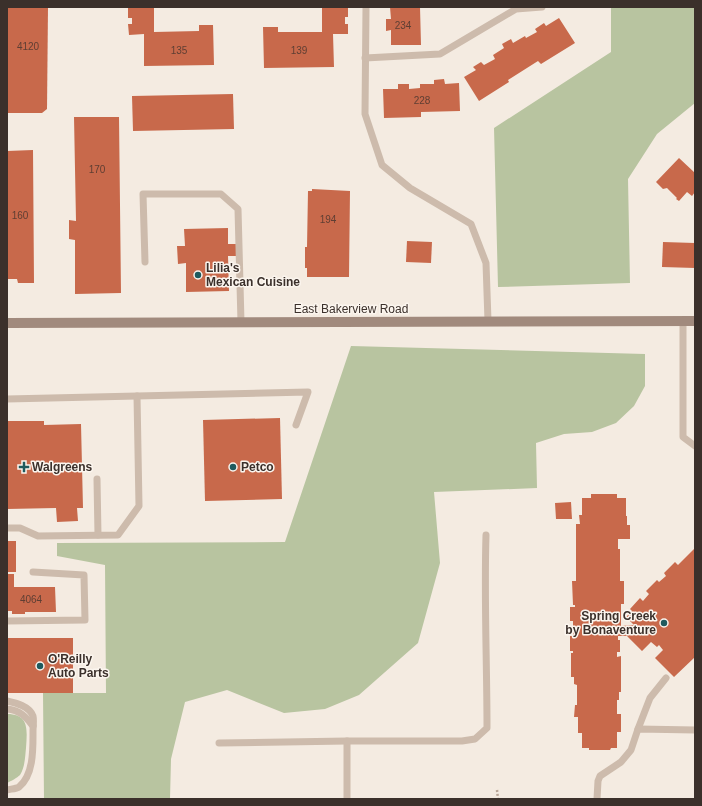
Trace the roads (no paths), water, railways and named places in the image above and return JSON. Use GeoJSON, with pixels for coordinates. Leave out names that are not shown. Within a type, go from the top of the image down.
{"type":"FeatureCollection","features":[{"type":"Feature","properties":{"kind":"main road","name":"East Bakerview Road"},"geometry":{"type":"LineString","coordinates":[[7,322],[695,321]]}},
{"type":"Feature","properties":{"kind":"lane"},"geometry":{"type":"LineString","coordinates":[[366,7],[365,114],[382,165],[410,188],[471,224],[486,264],[488,321]]}},
{"type":"Feature","properties":{"kind":"lane"},"geometry":{"type":"LineString","coordinates":[[365,58],[440,54],[516,9],[542,7]]}},
{"type":"Feature","properties":{"kind":"lane"},"geometry":{"type":"LineString","coordinates":[[145,262],[143,194],[220,194],[238,209],[241,322]]}},
{"type":"Feature","properties":{"kind":"lane"},"geometry":{"type":"LineString","coordinates":[[683,321],[683,437],[695,446]]}},
{"type":"Feature","properties":{"kind":"lane"},"geometry":{"type":"LineString","coordinates":[[7,399],[308,392],[296,426]]}},
{"type":"Feature","properties":{"kind":"lane"},"geometry":{"type":"LineString","coordinates":[[7,528],[20,528],[38,536],[118,535],[139,506],[137,396]]}},
{"type":"Feature","properties":{"kind":"lane"},"geometry":{"type":"LineString","coordinates":[[97,479],[98,535]]}},
{"type":"Feature","properties":{"kind":"lane"},"geometry":{"type":"LineString","coordinates":[[219,743],[462,741],[475,739],[487,728],[487,650],[484,582],[486,535]]}},
{"type":"Feature","properties":{"kind":"lane"},"geometry":{"type":"LineString","coordinates":[[7,621],[85,620],[84,575],[33,572]]}},
{"type":"Feature","properties":{"kind":"lane"},"geometry":{"type":"LineString","coordinates":[[597,799],[598,781],[600,776],[621,762],[631,750],[650,698],[666,678]]}},
{"type":"Feature","properties":{"kind":"lane"},"geometry":{"type":"LineString","coordinates":[[7,702],[16,703],[27,708],[33,716],[32,764],[27,776],[19,787],[7,790]]}},
{"type":"Feature","properties":{"kind":"lane"},"geometry":{"type":"LineString","coordinates":[[7,709],[21,712],[33,726]]}},
{"type":"Feature","properties":{"kind":"lane"},"geometry":{"type":"LineString","coordinates":[[638,729],[695,730]]}},
{"type":"Feature","properties":{"kind":"lane"},"geometry":{"type":"LineString","coordinates":[[347,741],[348,799]]}},
{"type":"Feature","properties":{"kind":"place","name":"Lilia's Mexican Cuisine"},"geometry":{"type":"Point","coordinates":[198,275]}},
{"type":"Feature","properties":{"kind":"place","name":"Walgreens"},"geometry":{"type":"Point","coordinates":[24,467]}},
{"type":"Feature","properties":{"kind":"place","name":"Petco"},"geometry":{"type":"Point","coordinates":[233,467]}},
{"type":"Feature","properties":{"kind":"place","name":"Spring Creek by Bonaventure"},"geometry":{"type":"Point","coordinates":[664,623]}},
{"type":"Feature","properties":{"kind":"place","name":"O'Reilly Auto Parts"},"geometry":{"type":"Point","coordinates":[40,666]}}]}
